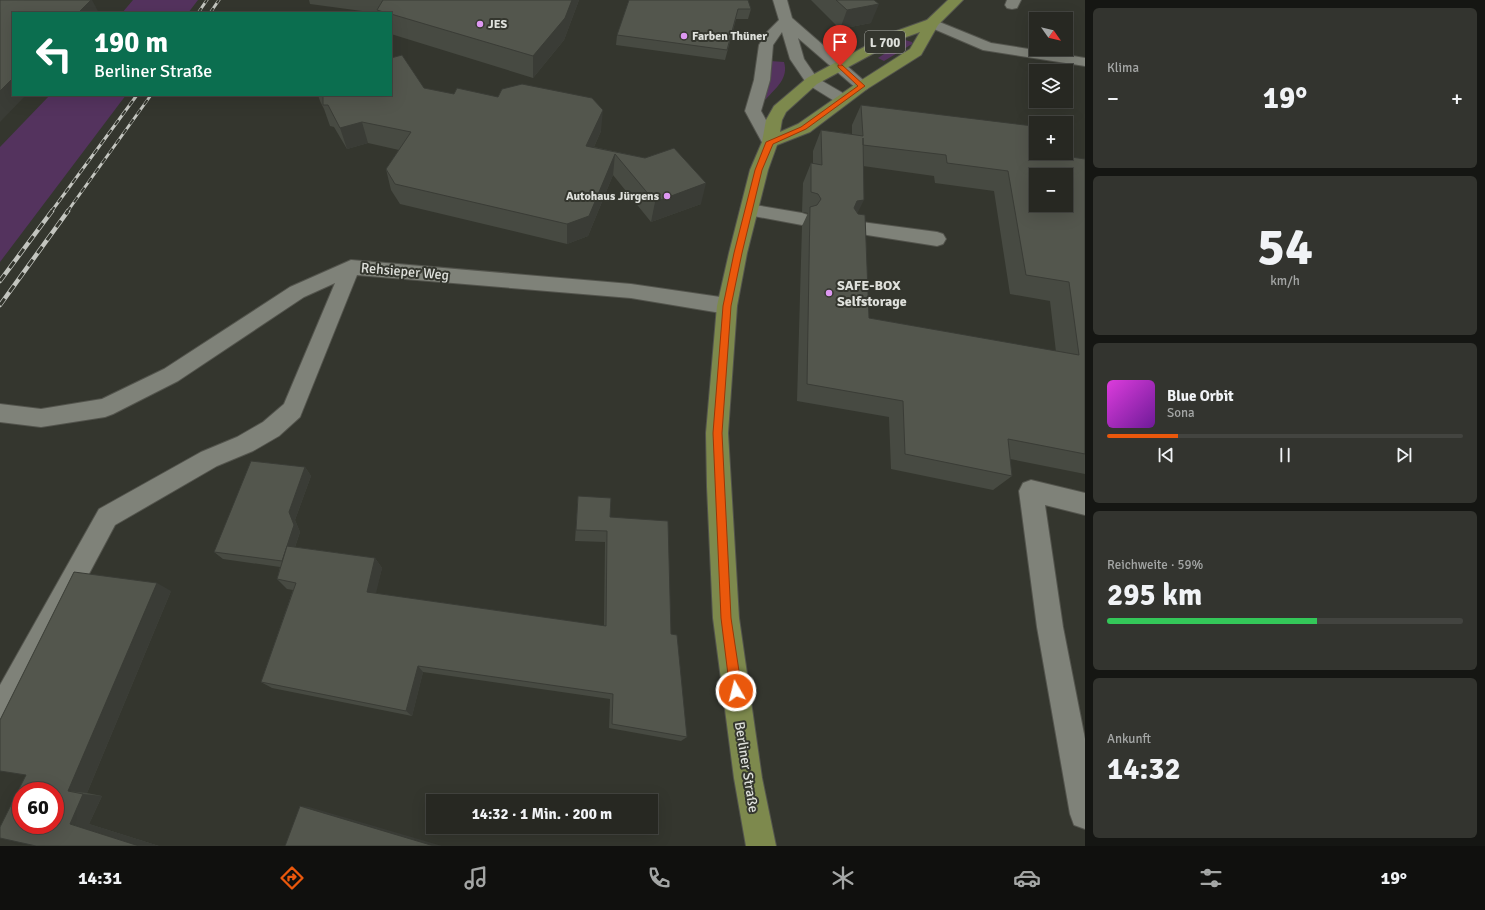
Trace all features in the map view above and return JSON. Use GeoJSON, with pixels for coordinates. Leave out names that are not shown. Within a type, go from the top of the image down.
{"type":"FeatureCollection","features":[{"type":"Feature","properties":{"kind":"main road","name":"L 700"},"geometry":{"type":"LineString","coordinates":[[770,142],[804,128],[862,86],[916,52],[932,23],[956,0]]}},
{"type":"Feature","properties":{"kind":"main road","name":"L 700"},"geometry":{"type":"LineString","coordinates":[[840,66],[893,38],[932,23]]}},
{"type":"Feature","properties":{"kind":"main road","name":"Berliner Straße"},"geometry":{"type":"LineString","coordinates":[[761,846],[748,778],[726,618],[717,433],[727,306],[748,210],[759,170],[770,142],[774,120],[780,109],[812,81],[840,66]]}},
{"type":"Feature","properties":{"kind":"street"},"geometry":{"type":"LineString","coordinates":[[780,0],[797,59],[812,81],[842,100]]}},
{"type":"Feature","properties":{"kind":"street"},"geometry":{"type":"LineString","coordinates":[[786,20],[862,86]]}},
{"type":"Feature","properties":{"kind":"street"},"geometry":{"type":"LineString","coordinates":[[770,142],[753,111],[762,80],[766,45],[772,35],[786,20]]}},
{"type":"Feature","properties":{"kind":"street"},"geometry":{"type":"LineString","coordinates":[[932,23],[988,47],[1085,62]]}},
{"type":"Feature","properties":{"kind":"street"},"geometry":{"type":"LineString","coordinates":[[748,210],[802,219]]}},
{"type":"Feature","properties":{"kind":"street"},"geometry":{"type":"LineString","coordinates":[[854,227],[937,239]]}},
{"type":"Feature","properties":{"kind":"street"},"geometry":{"type":"LineString","coordinates":[[0,712],[107,517],[209,460],[245,444],[270,429],[292,410],[351,267]]}},
{"type":"Feature","properties":{"kind":"street","name":"Rehsieper Weg"},"geometry":{"type":"LineString","coordinates":[[0,413],[40,418],[105,408],[171,375],[296,292],[351,267],[631,291],[727,306]]}},
{"type":"Feature","properties":{"kind":"street"},"geometry":{"type":"LineString","coordinates":[[1085,504],[1031,491],[1050,627],[1085,814]]}},
{"type":"Feature","properties":{"kind":"shaded area"},"geometry":{"type":"Polygon","coordinates":[[[133,0],[198,0],[189,12],[123,12],[133,0]]]}},
{"type":"Feature","properties":{"kind":"shaded area"},"geometry":{"type":"Polygon","coordinates":[[[905,40],[912,42],[912,44],[884,61],[878,58],[905,40]]]}},
{"type":"Feature","properties":{"kind":"shaded area"},"geometry":{"type":"Polygon","coordinates":[[[770,61],[784,62],[785,73],[777,87],[766,99],[764,99],[770,61]]]}},
{"type":"Feature","properties":{"kind":"shaded area"},"geometry":{"type":"Polygon","coordinates":[[[49,96],[125,96],[0,262],[0,147],[49,96]]]}},
{"type":"Feature","properties":{"kind":"building"},"geometry":{"type":"Polygon","coordinates":[[[0,0],[91,0],[79,12],[12,12],[12,79],[0,91],[0,0]]]}},
{"type":"Feature","properties":{"kind":"building","name":"JES"},"geometry":{"type":"Polygon","coordinates":[[[383,0],[572,0],[565,18],[533,56],[392,14],[392,12],[377,10],[383,0]]]}},
{"type":"Feature","properties":{"kind":"building"},"geometry":{"type":"Polygon","coordinates":[[[629,0],[748,0],[751,9],[738,9],[727,50],[617,35],[629,0]]]}},
{"type":"Feature","properties":{"kind":"building"},"geometry":{"type":"Polygon","coordinates":[[[836,0],[874,0],[879,4],[847,10],[836,0]]]}},
{"type":"Feature","properties":{"kind":"building"},"geometry":{"type":"Polygon","coordinates":[[[402,55],[424,88],[454,94],[457,88],[498,97],[502,89],[522,84],[592,98],[603,110],[586,146],[645,158],[674,148],[706,183],[655,202],[615,154],[589,216],[567,224],[395,184],[386,169],[411,132],[362,122],[340,128],[328,105],[323,105],[322,96],[392,96],[392,58],[402,55]]]}},
{"type":"Feature","properties":{"kind":"building"},"geometry":{"type":"Polygon","coordinates":[[[861,105],[1029,126],[1029,160],[1073,160],[1073,157],[1085,159],[1085,454],[1008,439],[1012,476],[905,454],[903,401],[807,384],[810,207],[817,205],[821,199],[818,194],[811,192],[811,163],[822,165],[821,130],[863,136],[861,105]],[[863,145],[864,200],[857,201],[854,208],[858,214],[865,215],[869,318],[1079,355],[1069,282],[1026,275],[1008,171],[947,163],[946,155],[863,145]]]}},
{"type":"Feature","properties":{"kind":"building"},"geometry":{"type":"Polygon","coordinates":[[[251,461],[305,467],[289,512],[294,525],[282,561],[214,552],[251,461]]]}},
{"type":"Feature","properties":{"kind":"building"},"geometry":{"type":"Polygon","coordinates":[[[578,496],[611,498],[610,517],[668,521],[671,634],[677,635],[687,737],[612,724],[613,694],[418,666],[406,711],[261,682],[296,583],[277,579],[287,546],[375,558],[367,592],[606,626],[607,531],[576,530],[578,496]]]}},
{"type":"Feature","properties":{"kind":"building"},"geometry":{"type":"Polygon","coordinates":[[[74,572],[157,583],[68,791],[83,794],[70,824],[139,846],[36,846],[0,838],[0,827],[12,803],[12,834],[64,834],[64,782],[22,782],[26,775],[0,771],[0,720],[74,572]]]}},
{"type":"Feature","properties":{"kind":"building"},"geometry":{"type":"Polygon","coordinates":[[[300,806],[434,846],[285,846],[300,806]]]}},
{"type":"Feature","properties":{"kind":"railway"},"geometry":{"type":"LineString","coordinates":[[199,12],[207,0]]}},
{"type":"Feature","properties":{"kind":"railway"},"geometry":{"type":"LineString","coordinates":[[211,12],[219,0]]}},
{"type":"Feature","properties":{"kind":"railway"},"geometry":{"type":"LineString","coordinates":[[51,212],[136,96]]}},
{"type":"Feature","properties":{"kind":"railway"},"geometry":{"type":"LineString","coordinates":[[67,212],[150,96]]}},
{"type":"Feature","properties":{"kind":"railway"},"geometry":{"type":"LineString","coordinates":[[0,281],[52,211]]}},
{"type":"Feature","properties":{"kind":"railway"},"geometry":{"type":"LineString","coordinates":[[0,305],[68,211]]}},
{"type":"Feature","properties":{"kind":"place","name":"JES"},"geometry":{"type":"Point","coordinates":[480,24]}},
{"type":"Feature","properties":{"kind":"place","name":"Farben Thüner"},"geometry":{"type":"Point","coordinates":[684,36]}},
{"type":"Feature","properties":{"kind":"place","name":"Autohaus Jürgens"},"geometry":{"type":"Point","coordinates":[667,196]}},
{"type":"Feature","properties":{"kind":"place","name":"SAFE-BOX Selfstorage"},"geometry":{"type":"Point","coordinates":[829,293]}},
{"type":"Feature","properties":{"kind":"route"},"geometry":{"type":"LineString","coordinates":[[736,691],[726,618],[717,433],[727,306],[738,253],[759,170],[770,142],[804,128],[862,86],[840,66]]}}]}
